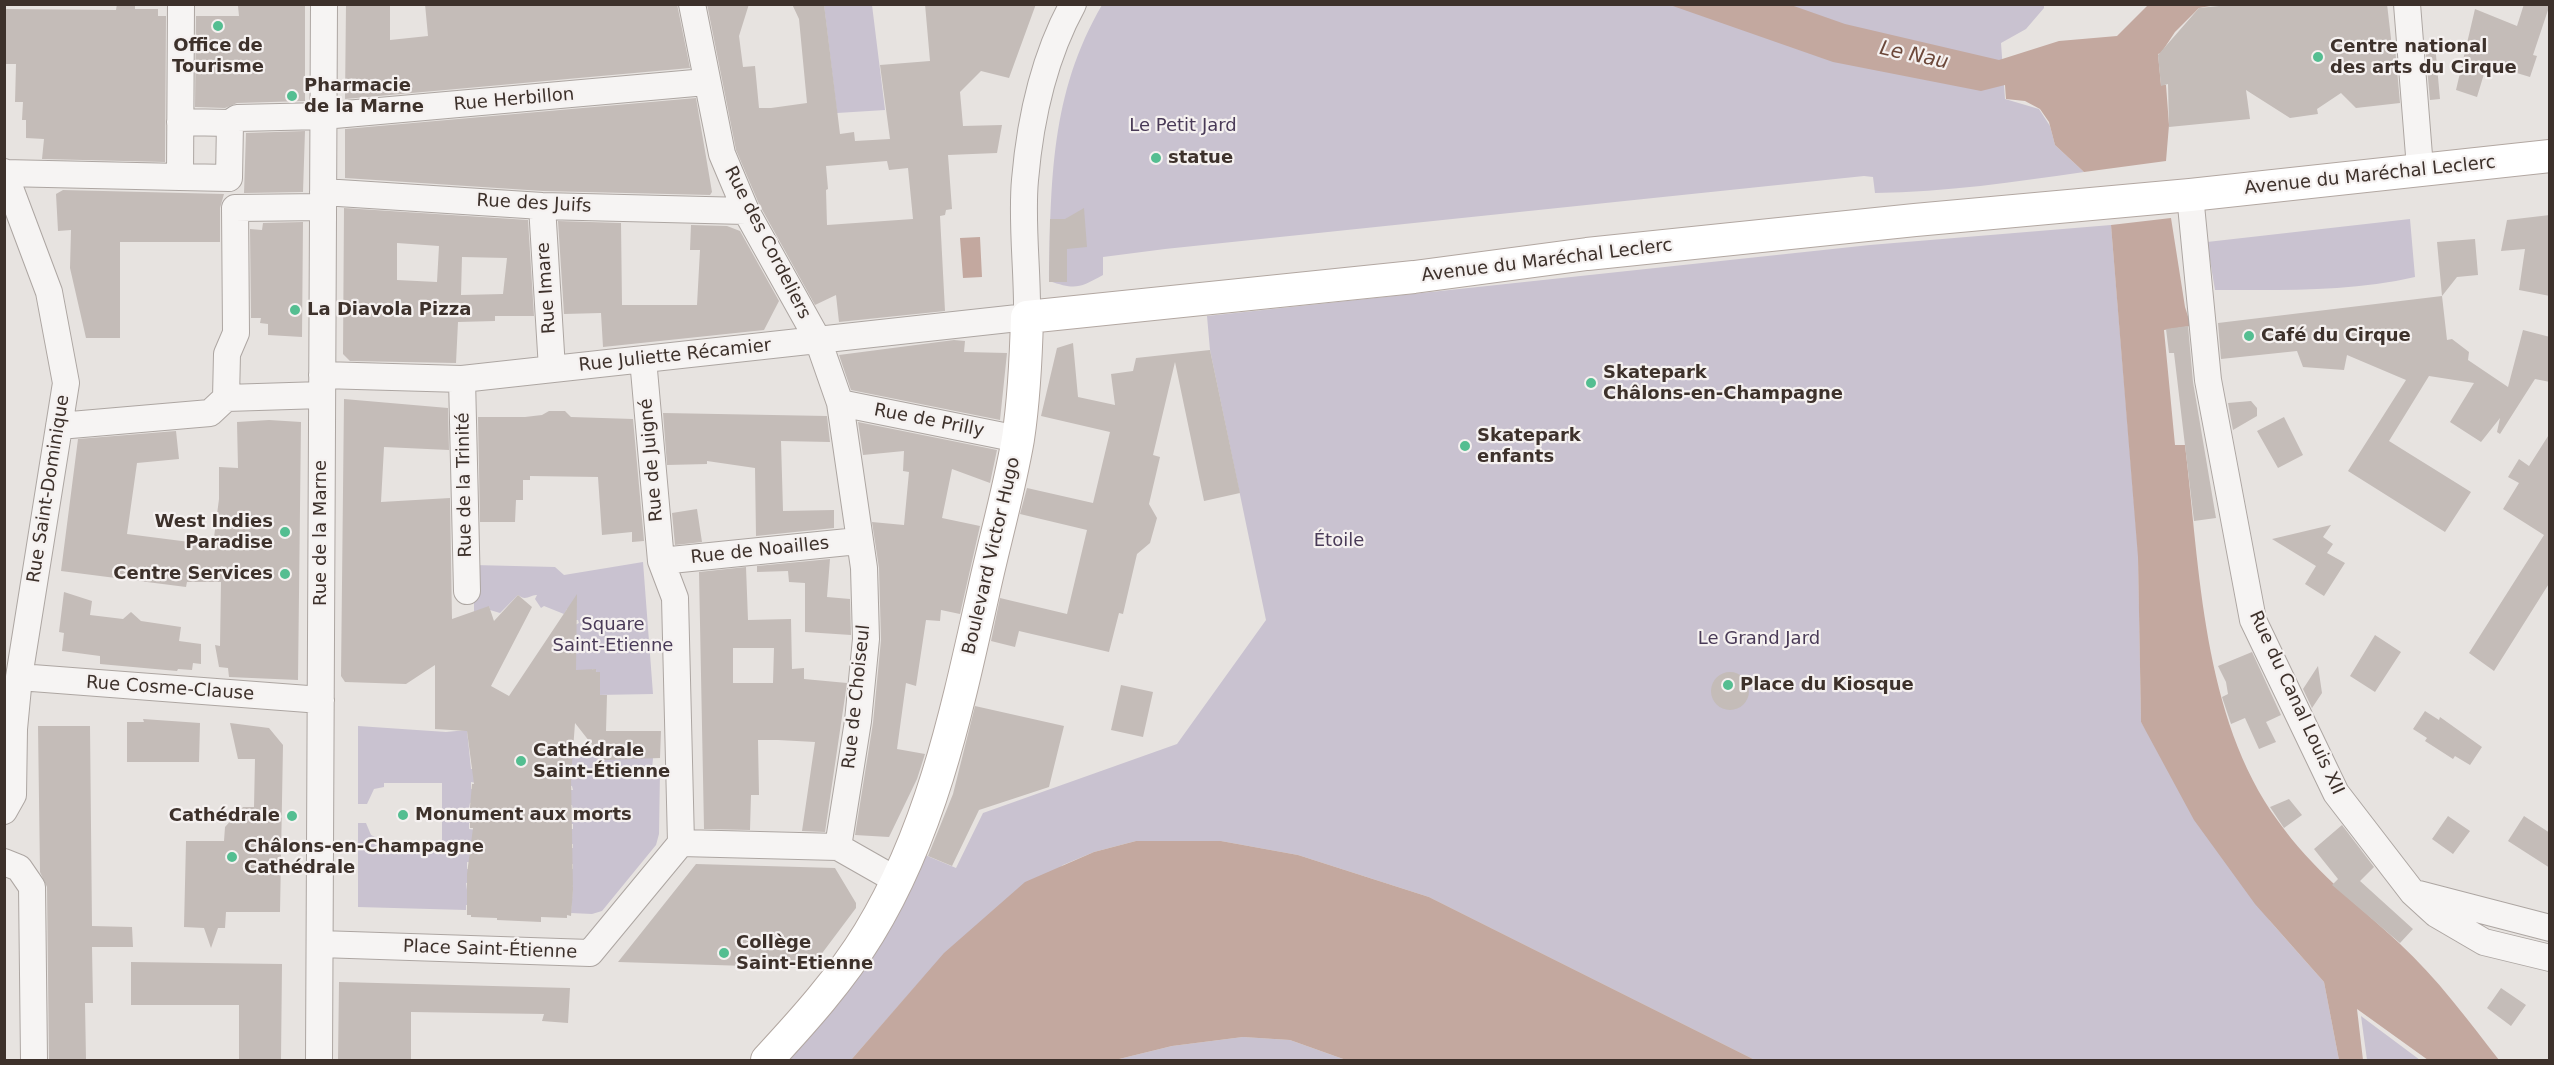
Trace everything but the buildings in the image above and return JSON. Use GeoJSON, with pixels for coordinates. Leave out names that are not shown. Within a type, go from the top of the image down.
{"type":"FeatureCollection","features":[{"type":"Feature","properties":{"kind":"main road","name":"Avenue du Maréchal Leclerc"},"geometry":{"type":"LineString","coordinates":[[1027,317],[1402,278],[1587,254],[2190,195],[2420,168],[2550,156]]}},
{"type":"Feature","properties":{"kind":"main road","name":"Boulevard Victor Hugo"},"geometry":{"type":"LineString","coordinates":[[767,1060],[806,1018],[869,933],[896,880],[934,792],[962,689],[1018,439],[1026,366],[1027,317]]}},
{"type":"Feature","properties":{"kind":"street"},"geometry":{"type":"LineString","coordinates":[[180,177],[181,4]]}},
{"type":"Feature","properties":{"kind":"street","name":"Rue de la Marne"},"geometry":{"type":"LineString","coordinates":[[319,1060],[324,4]]}},
{"type":"Feature","properties":{"kind":"street","name":"Rue des Cordeliers"},"geometry":{"type":"LineString","coordinates":[[692,4],[722,154],[746,211],[818,340],[840,403]]}},
{"type":"Feature","properties":{"kind":"street","name":"Boulevard Victor Hugo"},"geometry":{"type":"LineString","coordinates":[[1027,317],[1024,182],[1033,119],[1051,57],[1073,4]]}},
{"type":"Feature","properties":{"kind":"street"},"geometry":{"type":"LineString","coordinates":[[2407,4],[2420,168]]}},
{"type":"Feature","properties":{"kind":"street","name":"Rue Herbillon"},"geometry":{"type":"LineString","coordinates":[[180,122],[230,123],[237,118],[323,116],[706,82]]}},
{"type":"Feature","properties":{"kind":"street"},"geometry":{"type":"LineString","coordinates":[[5,173],[229,178],[230,123]]}},
{"type":"Feature","properties":{"kind":"street","name":"Rue Saint-Dominique"},"geometry":{"type":"LineString","coordinates":[[4,811],[13,795],[14,729],[19,677],[66,383],[49,292],[5,173]]}},
{"type":"Feature","properties":{"kind":"street","name":"Rue du Canal Louis XII"},"geometry":{"type":"LineString","coordinates":[[2190,195],[2208,380],[2253,620],[2336,794],[2413,893],[2436,914],[2484,942],[2550,958]]}},
{"type":"Feature","properties":{"kind":"street","name":"Rue des Juifs"},"geometry":{"type":"LineString","coordinates":[[226,398],[227,354],[236,333],[235,208],[323,200],[746,211]]}},
{"type":"Feature","properties":{"kind":"street","name":"Rue Imare"},"geometry":{"type":"LineString","coordinates":[[542,206],[552,369]]}},
{"type":"Feature","properties":{"kind":"street","name":"Rue Juliette Récamier"},"geometry":{"type":"LineString","coordinates":[[226,398],[322,385],[462,379],[1027,317]]}},
{"type":"Feature","properties":{"kind":"street","name":"Rue de Juigné"},"geometry":{"type":"LineString","coordinates":[[643,359],[661,561],[675,598],[681,843]]}},
{"type":"Feature","properties":{"kind":"street","name":"Rue de la Trinité"},"geometry":{"type":"LineString","coordinates":[[462,379],[467,591]]}},
{"type":"Feature","properties":{"kind":"street"},"geometry":{"type":"LineString","coordinates":[[59,426],[210,413],[226,398]]}},
{"type":"Feature","properties":{"kind":"street","name":"Rue de Prilly"},"geometry":{"type":"LineString","coordinates":[[840,403],[1018,439]]}},
{"type":"Feature","properties":{"kind":"street","name":"Rue de Choiseul"},"geometry":{"type":"LineString","coordinates":[[838,847],[858,721],[866,639],[864,568],[858,541],[840,403]]}},
{"type":"Feature","properties":{"kind":"street","name":"Rue de Noailles"},"geometry":{"type":"LineString","coordinates":[[661,561],[858,541]]}},
{"type":"Feature","properties":{"kind":"street","name":"Rue Cosme-Clause"},"geometry":{"type":"LineString","coordinates":[[19,677],[321,700]]}},
{"type":"Feature","properties":{"kind":"street"},"geometry":{"type":"LineString","coordinates":[[681,843],[838,847],[896,880]]}},
{"type":"Feature","properties":{"kind":"street","name":"Place Saint-Étienne"},"geometry":{"type":"LineString","coordinates":[[320,944],[590,953],[681,843]]}},
{"type":"Feature","properties":{"kind":"street"},"geometry":{"type":"LineString","coordinates":[[4,862],[19,868],[32,887],[34,1060]]}},
{"type":"Feature","properties":{"kind":"street"},"geometry":{"type":"LineString","coordinates":[[2413,893],[2550,928]]}},
{"type":"Feature","properties":{"kind":"green space"},"geometry":{"type":"Polygon","coordinates":[[[824,5],[872,5],[885,110],[837,113],[824,5]]]}},
{"type":"Feature","properties":{"kind":"green space","name":"Le Petit Jard"},"geometry":{"type":"Polygon","coordinates":[[[1102,5],[2044,5],[2026,29],[2001,43],[2005,99],[2039,109],[2050,126],[2055,145],[2084,172],[1954,189],[1875,193],[1873,177],[1864,176],[1165,249],[1103,257],[1103,275],[1082,285],[1065,286],[1049,281],[1051,208],[1057,139],[1072,72],[1085,38],[1102,5]]]}},
{"type":"Feature","properties":{"kind":"green space"},"geometry":{"type":"Polygon","coordinates":[[[2410,219],[2415,277],[2341,288],[2215,290],[2207,242],[2410,219]]]}},
{"type":"Feature","properties":{"kind":"green space","name":"Le Grand Jard"},"geometry":{"type":"Polygon","coordinates":[[[2111,225],[2138,550],[2141,722],[2270,921],[2324,982],[2339,1060],[1755,1060],[1429,897],[1298,855],[1221,841],[1136,841],[1094,852],[1063,865],[923,978],[851,1060],[767,1060],[925,855],[956,868],[983,813],[1177,744],[1266,620],[1210,350],[1207,316],[1870,245],[2111,225]]]}},
{"type":"Feature","properties":{"kind":"green space","name":"Square Saint-Etienne"},"geometry":{"type":"Polygon","coordinates":[[[643,562],[653,694],[597,695],[596,669],[592,669],[592,673],[576,672],[575,625],[579,623],[578,620],[574,620],[567,609],[564,614],[544,606],[541,608],[535,599],[537,595],[526,598],[518,595],[500,613],[490,610],[489,606],[488,611],[474,617],[474,565],[555,567],[564,575],[643,562]]]}},
{"type":"Feature","properties":{"kind":"green space"},"geometry":{"type":"Polygon","coordinates":[[[358,726],[446,732],[467,730],[471,769],[477,769],[477,783],[471,782],[471,789],[477,789],[477,802],[470,803],[469,808],[477,809],[477,823],[469,823],[469,829],[476,830],[476,844],[470,844],[469,849],[476,849],[476,863],[467,862],[467,869],[475,869],[475,882],[466,883],[467,890],[475,890],[475,905],[466,905],[466,910],[358,907],[358,823],[366,823],[371,835],[383,841],[384,847],[442,846],[442,783],[384,783],[384,787],[374,789],[367,804],[358,804],[358,726]]]}},
{"type":"Feature","properties":{"kind":"green space"},"geometry":{"type":"Polygon","coordinates":[[[575,749],[600,750],[653,758],[652,770],[660,770],[659,834],[656,845],[602,911],[592,914],[571,913],[573,885],[563,885],[563,869],[573,869],[573,864],[563,864],[563,849],[573,848],[573,844],[563,843],[563,830],[573,829],[573,824],[563,824],[563,810],[573,810],[572,805],[563,805],[563,790],[573,790],[572,786],[564,785],[564,771],[572,771],[572,766],[564,766],[570,757],[575,757],[575,749]]]}},
{"type":"Feature","properties":{"kind":"green space"},"geometry":{"type":"Polygon","coordinates":[[[2361,1016],[2420,1060],[2367,1060],[2361,1016]]]}},
{"type":"Feature","properties":{"kind":"green space"},"geometry":{"type":"Polygon","coordinates":[[[1243,1037],[1290,1040],[1346,1060],[1115,1060],[1172,1046],[1243,1037]]]}},
{"type":"Feature","properties":{"kind":"water","name":"Le Nau"},"geometry":{"type":"Polygon","coordinates":[[[1670,5],[1791,5],[1845,24],[1999,60],[2059,41],[2117,36],[2148,5],[2216,5],[2199,8],[2175,32],[2158,54],[2161,85],[2166,85],[2169,125],[2166,161],[2084,172],[2055,145],[2049,122],[2040,109],[2025,101],[2006,99],[2005,85],[1981,91],[1833,62],[1670,5]]]}},
{"type":"Feature","properties":{"kind":"water"},"geometry":{"type":"Polygon","coordinates":[[[2171,218],[2185,307],[2191,326],[2164,330],[2175,445],[2185,445],[2201,591],[2209,640],[2219,689],[2234,735],[2253,780],[2291,838],[2320,870],[2426,970],[2499,1060],[2428,1060],[2357,1009],[2363,1060],[2339,1060],[2324,982],[2255,904],[2194,820],[2141,722],[2138,557],[2111,225],[2171,218]]]}},
{"type":"Feature","properties":{"kind":"water"},"geometry":{"type":"Polygon","coordinates":[[[980,237],[982,277],[963,278],[960,238],[980,237]]]}},
{"type":"Feature","properties":{"kind":"water"},"geometry":{"type":"Polygon","coordinates":[[[1136,841],[1221,841],[1298,855],[1429,897],[1755,1060],[1346,1060],[1290,1040],[1243,1037],[1172,1046],[1115,1060],[851,1060],[944,953],[1025,882],[1094,852],[1136,841]]]}},
{"type":"Feature","properties":{"kind":"place","name":"Office de Tourisme"},"geometry":{"type":"Point","coordinates":[218,26]}},
{"type":"Feature","properties":{"kind":"place","name":"Centre national des arts du Cirque"},"geometry":{"type":"Point","coordinates":[2318,57]}},
{"type":"Feature","properties":{"kind":"place","name":"Pharmacie de la Marne"},"geometry":{"type":"Point","coordinates":[292,96]}},
{"type":"Feature","properties":{"kind":"place","name":"statue"},"geometry":{"type":"Point","coordinates":[1156,158]}},
{"type":"Feature","properties":{"kind":"place","name":"La Diavola Pizza"},"geometry":{"type":"Point","coordinates":[295,310]}},
{"type":"Feature","properties":{"kind":"place","name":"Café du Cirque"},"geometry":{"type":"Point","coordinates":[2249,336]}},
{"type":"Feature","properties":{"kind":"place","name":"Skatepark Châlons-en-Champagne"},"geometry":{"type":"Point","coordinates":[1591,383]}},
{"type":"Feature","properties":{"kind":"place","name":"Skatepark enfants"},"geometry":{"type":"Point","coordinates":[1465,446]}},
{"type":"Feature","properties":{"kind":"place","name":"West Indies Paradise"},"geometry":{"type":"Point","coordinates":[285,532]}},
{"type":"Feature","properties":{"kind":"place","name":"Centre Services"},"geometry":{"type":"Point","coordinates":[285,574]}},
{"type":"Feature","properties":{"kind":"place","name":"Place du Kiosque"},"geometry":{"type":"Point","coordinates":[1728,685]}},
{"type":"Feature","properties":{"kind":"place","name":"Cathédrale Saint-Étienne"},"geometry":{"type":"Point","coordinates":[521,761]}},
{"type":"Feature","properties":{"kind":"place","name":"Monument aux morts"},"geometry":{"type":"Point","coordinates":[403,815]}},
{"type":"Feature","properties":{"kind":"place","name":"Cathédrale"},"geometry":{"type":"Point","coordinates":[292,816]}},
{"type":"Feature","properties":{"kind":"place","name":"Châlons-en-Champagne Cathédrale"},"geometry":{"type":"Point","coordinates":[232,857]}},
{"type":"Feature","properties":{"kind":"place","name":"Collège Saint-Etienne"},"geometry":{"type":"Point","coordinates":[724,953]}},
{"type":"Feature","properties":{"kind":"park label","name":"Étoile"},"geometry":{"type":"Point","coordinates":[1339,541]}}]}
